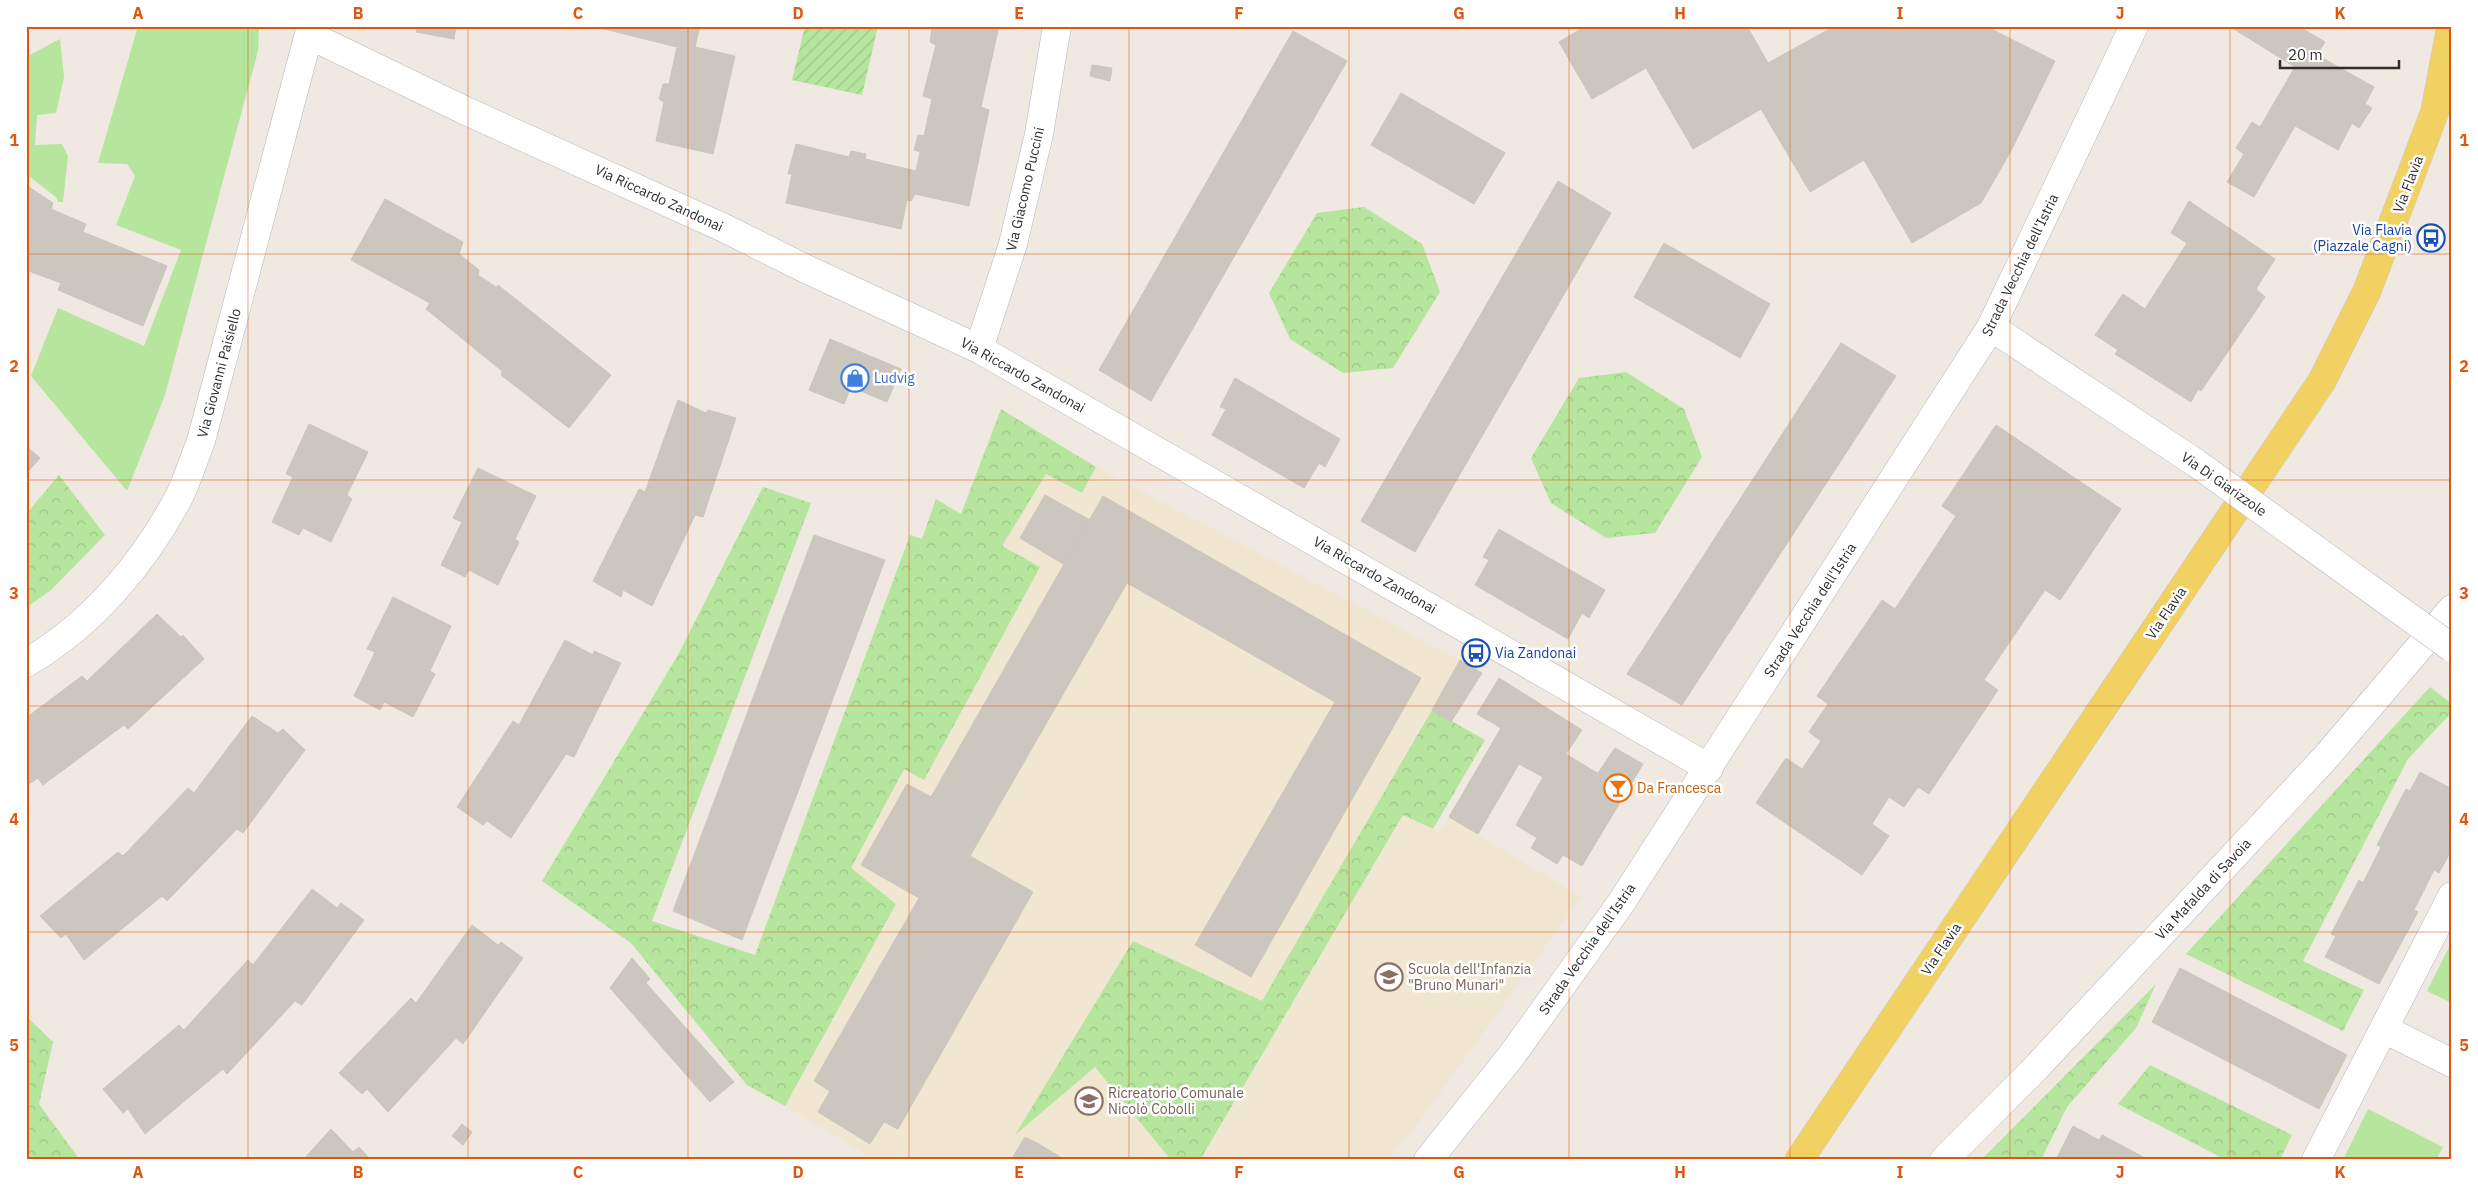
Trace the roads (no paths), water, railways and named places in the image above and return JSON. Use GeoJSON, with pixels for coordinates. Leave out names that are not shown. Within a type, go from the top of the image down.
{"type":"FeatureCollection","features":[{"type":"Feature","properties":{"kind":"main road","name":"Via Flavia"},"geometry":{"type":"LineString","coordinates":[[1799,1160],[2322,381],[2367,291],[2419,155],[2435,110],[2451,26]]}},
{"type":"Feature","properties":{"kind":"street","name":"Via Giacomo Puccini"},"geometry":{"type":"LineString","coordinates":[[979,349],[1013,244],[1039,134],[1057,26]]}},
{"type":"Feature","properties":{"kind":"street","name":"Strada Vecchia dell'Istria"},"geometry":{"type":"LineString","coordinates":[[1428,1160],[1512,1055],[1621,903],[1991,327],[2134,26]]}},
{"type":"Feature","properties":{"kind":"street","name":"Via Riccardo Zandonai"},"geometry":{"type":"LineString","coordinates":[[310,30],[457,106],[715,224],[806,270],[979,349],[1709,768]]}},
{"type":"Feature","properties":{"kind":"street","name":"Via Giovanni Paisiello"},"geometry":{"type":"LineString","coordinates":[[26,663],[73,630],[110,594],[149,548],[180,493],[201,441],[310,30]]}},
{"type":"Feature","properties":{"kind":"street","name":"Via Di Giarizzole"},"geometry":{"type":"LineString","coordinates":[[1991,327],[2196,463],[2452,648]]}},
{"type":"Feature","properties":{"kind":"street","name":"Via Mafalda di Savoia"},"geometry":{"type":"LineString","coordinates":[[1944,1160],[2032,1072],[2326,757],[2452,609]]}},
{"type":"Feature","properties":{"kind":"street"},"geometry":{"type":"LineString","coordinates":[[2316,1160],[2452,896]]}},
{"type":"Feature","properties":{"kind":"street"},"geometry":{"type":"LineString","coordinates":[[2384,1029],[2452,1063]]}},
{"type":"Feature","properties":{"kind":"place","name":"Via Flavia (Piazzale Cagni)"},"geometry":{"type":"Point","coordinates":[2431,238]}},
{"type":"Feature","properties":{"kind":"place","name":"Ludvig"},"geometry":{"type":"Point","coordinates":[855,378]}},
{"type":"Feature","properties":{"kind":"place","name":"Via Zandonai"},"geometry":{"type":"Point","coordinates":[1476,653]}},
{"type":"Feature","properties":{"kind":"place","name":"Da Francesca"},"geometry":{"type":"Point","coordinates":[1618,788]}},
{"type":"Feature","properties":{"kind":"place","name":"Scuola dell'Infanzia \"Bruno Munari\""},"geometry":{"type":"Point","coordinates":[1389,977]}},
{"type":"Feature","properties":{"kind":"place","name":"Ricreatorio Comunale Nicolò Cobolli"},"geometry":{"type":"Point","coordinates":[1089,1101]}}]}
